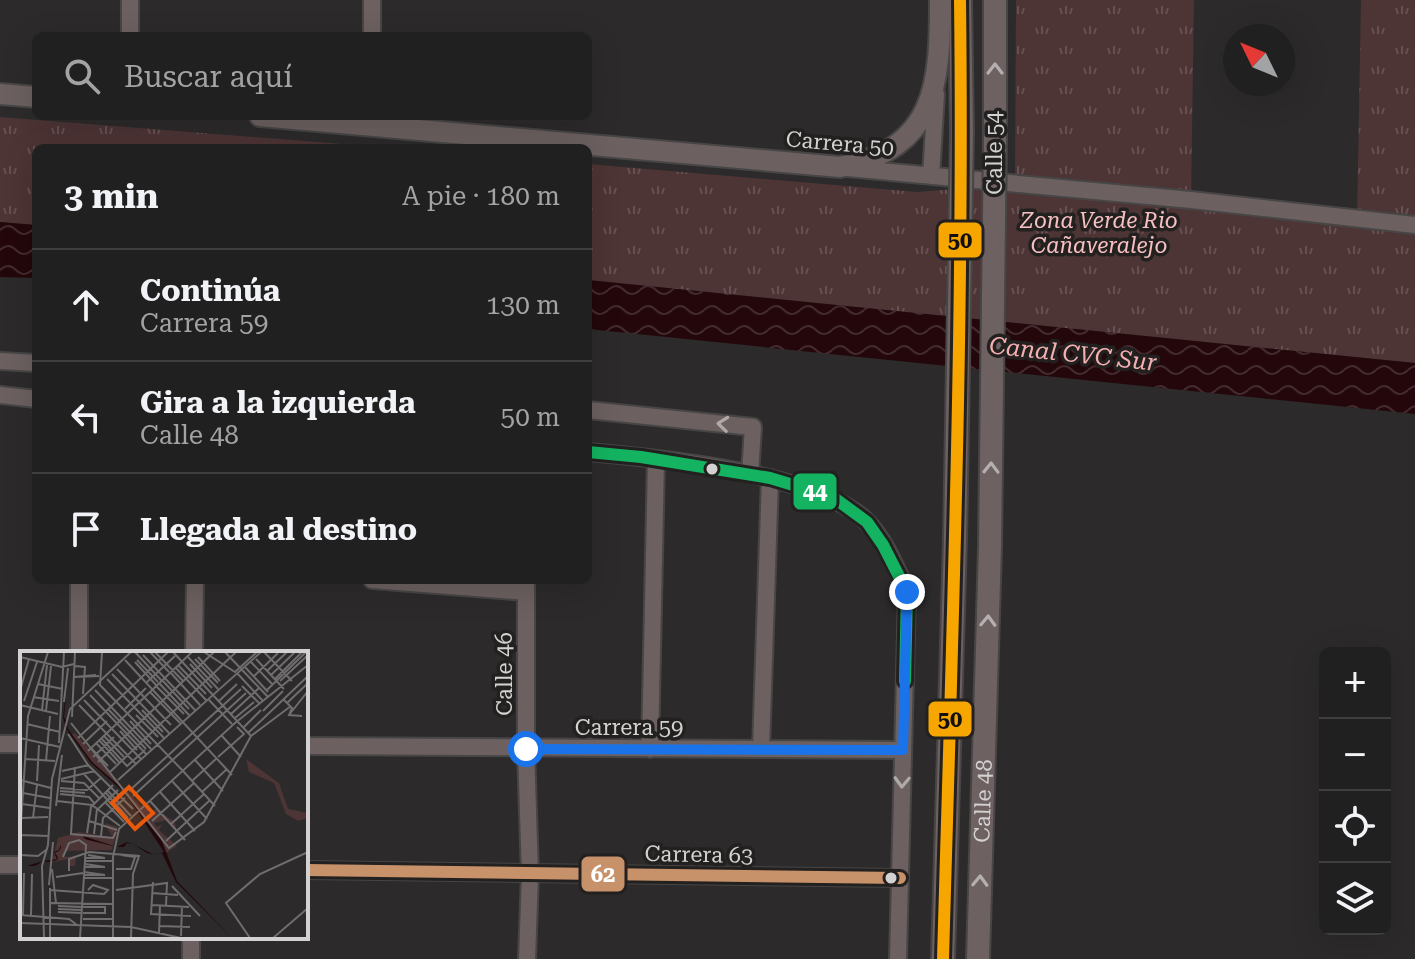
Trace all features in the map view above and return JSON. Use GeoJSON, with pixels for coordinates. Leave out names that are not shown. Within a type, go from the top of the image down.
{"type":"FeatureCollection","features":[{"type":"Feature","properties":{"kind":"main road","name":"Calle 54"},"geometry":{"type":"LineString","coordinates":[[955,540],[962,131],[960,0]]}},
{"type":"Feature","properties":{"kind":"main road","name":"Calle 54"},"geometry":{"type":"LineString","coordinates":[[990,546],[995,0]]}},
{"type":"Feature","properties":{"kind":"main road","name":"Calle 48"},"geometry":{"type":"LineString","coordinates":[[943,959],[955,540]]}},
{"type":"Feature","properties":{"kind":"main road","name":"Calle 48"},"geometry":{"type":"LineString","coordinates":[[978,959],[990,546]]}},
{"type":"Feature","properties":{"kind":"street"},"geometry":{"type":"LineString","coordinates":[[130,0],[130,32]]}},
{"type":"Feature","properties":{"kind":"street"},"geometry":{"type":"LineString","coordinates":[[372,0],[372,32]]}},
{"type":"Feature","properties":{"kind":"street"},"geometry":{"type":"LineString","coordinates":[[931,176],[940,0]]}},
{"type":"Feature","properties":{"kind":"street"},"geometry":{"type":"LineString","coordinates":[[840,167],[864,162],[886,152],[906,137],[931,100],[937,78]]}},
{"type":"Feature","properties":{"kind":"street"},"geometry":{"type":"LineString","coordinates":[[0,94],[32,97]]}},
{"type":"Feature","properties":{"kind":"street","name":"Carrera 50"},"geometry":{"type":"LineString","coordinates":[[348,120],[1415,225]]}},
{"type":"Feature","properties":{"kind":"street"},"geometry":{"type":"LineString","coordinates":[[0,361],[32,363]]}},
{"type":"Feature","properties":{"kind":"street"},"geometry":{"type":"LineString","coordinates":[[0,395],[32,399]]}},
{"type":"Feature","properties":{"kind":"street"},"geometry":{"type":"LineString","coordinates":[[592,410],[753,427],[750,474]]}},
{"type":"Feature","properties":{"kind":"street"},"geometry":{"type":"LineString","coordinates":[[592,452],[750,474],[833,497],[867,522],[883,545],[907,592],[898,959]]}},
{"type":"Feature","properties":{"kind":"street"},"geometry":{"type":"LineString","coordinates":[[650,749],[656,459]]}},
{"type":"Feature","properties":{"kind":"street"},"geometry":{"type":"LineString","coordinates":[[761,749],[770,478]]}},
{"type":"Feature","properties":{"kind":"street"},"geometry":{"type":"LineString","coordinates":[[79,584],[79,651]]}},
{"type":"Feature","properties":{"kind":"street"},"geometry":{"type":"LineString","coordinates":[[194,651],[195,584]]}},
{"type":"Feature","properties":{"kind":"street"},"geometry":{"type":"LineString","coordinates":[[475,584],[526,586]]}},
{"type":"Feature","properties":{"kind":"street","name":"Calle 46"},"geometry":{"type":"LineString","coordinates":[[526,586],[530,875],[527,959]]}},
{"type":"Feature","properties":{"kind":"street","name":"Carrera 59"},"geometry":{"type":"LineString","coordinates":[[308,746],[903,750]]}},
{"type":"Feature","properties":{"kind":"street","name":"Carrera 63"},"geometry":{"type":"LineString","coordinates":[[308,870],[900,878]]}},
{"type":"Feature","properties":{"kind":"green space","name":"Zona Verde Rio Cañaveralejo"},"geometry":{"type":"Polygon","coordinates":[[[1016,0],[1194,0],[1191,200],[1357,219],[1361,0],[1415,0],[1415,363],[592,280],[592,164],[917,192],[1015,184],[1016,0]]]}},
{"type":"Feature","properties":{"kind":"green space"},"geometry":{"type":"Polygon","coordinates":[[[0,117],[342,144],[32,144],[32,225],[0,222],[0,117]]]}},
{"type":"Feature","properties":{"kind":"water"},"geometry":{"type":"Polygon","coordinates":[[[0,222],[32,225],[32,278],[0,277],[0,222]]]}},
{"type":"Feature","properties":{"kind":"water","name":"Canal CVC Sur"},"geometry":{"type":"Polygon","coordinates":[[[592,280],[1415,363],[1415,414],[592,329],[592,280]]]}},
{"type":"Feature","properties":{"kind":"transit line","name":"50"},"geometry":{"type":"LineString","coordinates":[[943,959],[959,360],[960,0]]}},
{"type":"Feature","properties":{"kind":"transit line","name":"44"},"geometry":{"type":"LineString","coordinates":[[592,452],[641,457],[770,478],[833,497],[867,522],[883,545],[907,592],[905,681]]}},
{"type":"Feature","properties":{"kind":"transit line","name":"62"},"geometry":{"type":"LineString","coordinates":[[308,870],[900,878]]}},
{"type":"Feature","properties":{"kind":"route"},"geometry":{"type":"LineString","coordinates":[[526,749],[903,750],[907,592]]}}]}
